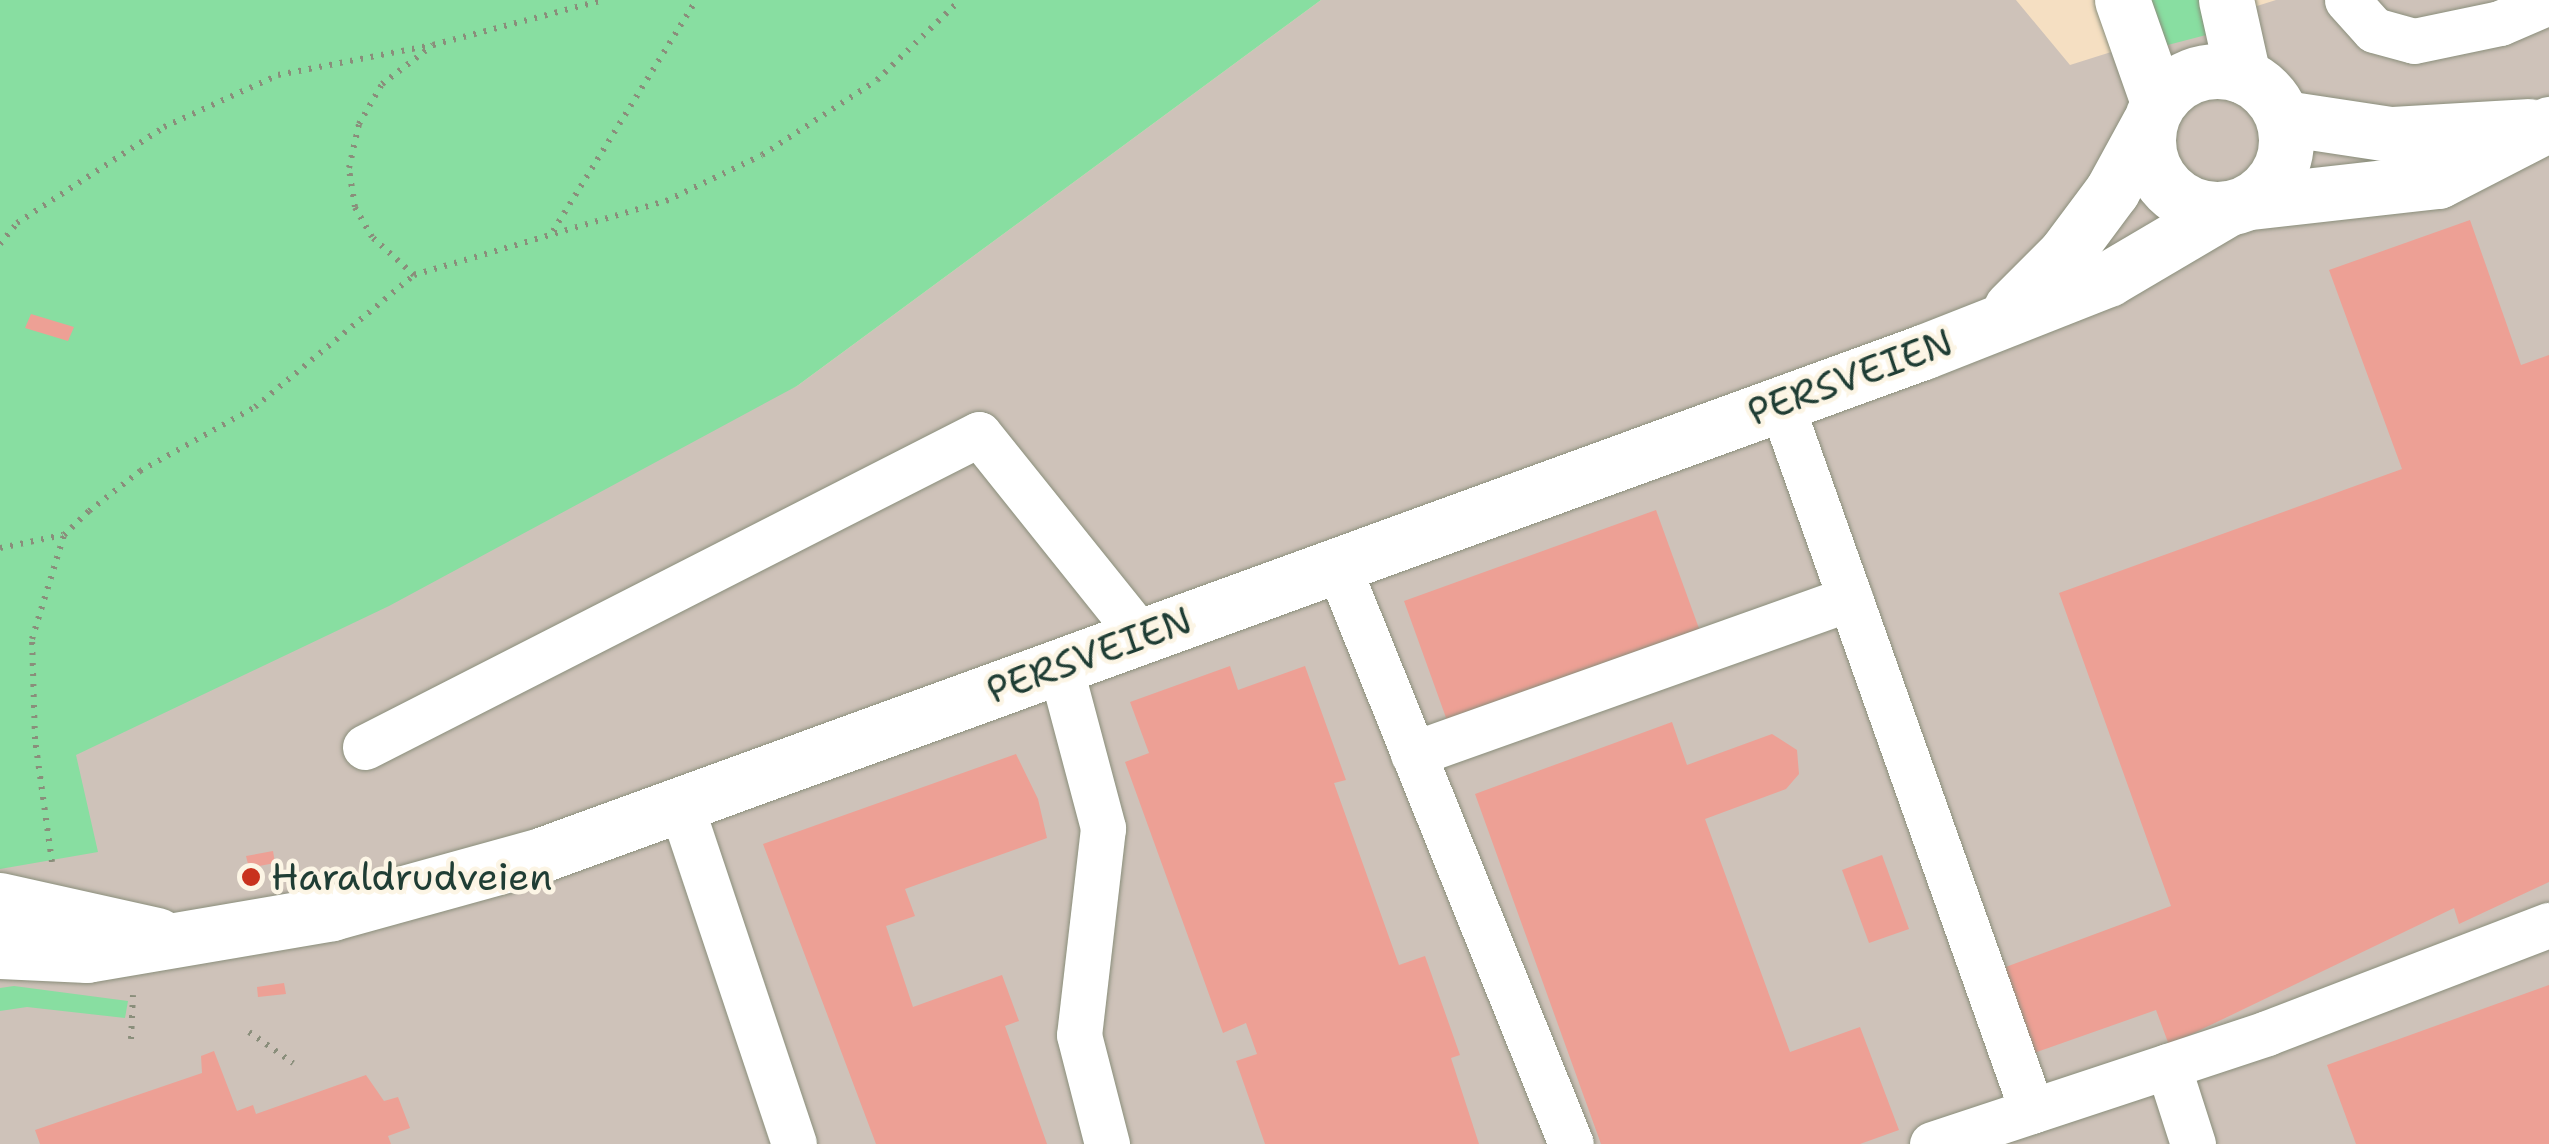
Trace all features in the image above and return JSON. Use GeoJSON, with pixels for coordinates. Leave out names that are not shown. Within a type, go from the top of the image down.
{"type":"FeatureCollection","features":[{"type":"Feature","properties":{"kind":"main road"},"geometry":{"type":"LineString","coordinates":[[2122,0],[2154,112]]}},
{"type":"Feature","properties":{"kind":"main road"},"geometry":{"type":"LineString","coordinates":[[2226,0],[2242,76]]}},
{"type":"Feature","properties":{"kind":"main road"},"geometry":{"type":"LineString","coordinates":[[2200,72],[2242,76],[2266,90],[2284,118],[2282,166],[2239,206],[2183,201],[2165,187],[2147,146],[2154,112],[2176,83],[2200,72]]}},
{"type":"Feature","properties":{"kind":"main road","name":"PERSVEIEN"},"geometry":{"type":"LineString","coordinates":[[1998,320],[2076,238],[2112,191],[2154,112]]}},
{"type":"Feature","properties":{"kind":"main road","name":"PERSVEIEN"},"geometry":{"type":"LineString","coordinates":[[2284,118],[2390,134],[2546,125]]}},
{"type":"Feature","properties":{"kind":"main road","name":"PERSVEIEN"},"geometry":{"type":"LineString","coordinates":[[0,951],[87,955],[165,937],[350,909],[541,856],[1781,404],[2108,279],[2239,206],[2438,181],[2546,125]]}},
{"type":"Feature","properties":{"kind":"main road","name":"PERSVEIEN"},"geometry":{"type":"LineString","coordinates":[[0,900],[165,937]]}},
{"type":"Feature","properties":{"kind":"lane"},"geometry":{"type":"LineString","coordinates":[[2347,0],[2374,30],[2414,41],[2500,23],[2549,2]]}},
{"type":"Feature","properties":{"kind":"lane"},"geometry":{"type":"LineString","coordinates":[[1781,404],[2032,1111]]}},
{"type":"Feature","properties":{"kind":"lane"},"geometry":{"type":"LineString","coordinates":[[366,746],[979,434],[1141,636]]}},
{"type":"Feature","properties":{"kind":"lane"},"geometry":{"type":"LineString","coordinates":[[1337,564],[1570,1144]]}},
{"type":"Feature","properties":{"kind":"lane"},"geometry":{"type":"LineString","coordinates":[[1413,754],[1850,598]]}},
{"type":"Feature","properties":{"kind":"lane"},"geometry":{"type":"LineString","coordinates":[[1060,666],[1103,828],[1079,1035],[1107,1144]]}},
{"type":"Feature","properties":{"kind":"lane"},"geometry":{"type":"LineString","coordinates":[[681,806],[794,1144]]}},
{"type":"Feature","properties":{"kind":"lane"},"geometry":{"type":"LineString","coordinates":[[1932,1144],[2168,1066],[2549,925]]}},
{"type":"Feature","properties":{"kind":"lane"},"geometry":{"type":"LineString","coordinates":[[2168,1066],[2193,1144]]}},
{"type":"Feature","properties":{"kind":"path"},"geometry":{"type":"LineString","coordinates":[[0,244],[16,223],[180,120],[278,75],[433,45],[603,0]]}},
{"type":"Feature","properties":{"kind":"path"},"geometry":{"type":"LineString","coordinates":[[552,232],[696,0]]}},
{"type":"Feature","properties":{"kind":"path"},"geometry":{"type":"LineString","coordinates":[[0,548],[64,535],[140,471],[255,407],[414,275],[666,201],[762,155],[877,80],[960,0]]}},
{"type":"Feature","properties":{"kind":"path"},"geometry":{"type":"LineString","coordinates":[[414,275],[372,236],[355,208],[349,168],[359,124],[382,84],[433,45]]}},
{"type":"Feature","properties":{"kind":"path"},"geometry":{"type":"LineString","coordinates":[[50,875],[52,831],[35,739],[32,638],[64,535]]}},
{"type":"Feature","properties":{"kind":"path"},"geometry":{"type":"LineString","coordinates":[[131,1039],[132,1001]]}},
{"type":"Feature","properties":{"kind":"path"},"geometry":{"type":"LineString","coordinates":[[250,1032],[293,1064]]}},
{"type":"Feature","properties":{"kind":"shaded area"},"geometry":{"type":"Polygon","coordinates":[[[1321,0],[2016,0],[2070,65],[2276,0],[2549,0],[2549,1144],[0,1144],[0,730],[797,386],[1321,0]]]}},
{"type":"Feature","properties":{"kind":"green space"},"geometry":{"type":"Polygon","coordinates":[[[0,0],[1321,0],[797,386],[389,606],[76,755],[98,852],[0,869],[0,0]]]}},
{"type":"Feature","properties":{"kind":"green space"},"geometry":{"type":"Polygon","coordinates":[[[2140,0],[2208,0],[2210,34],[2160,47],[2140,0]]]}},
{"type":"Feature","properties":{"kind":"green space"},"geometry":{"type":"Polygon","coordinates":[[[14,986],[128,1001],[125,1018],[27,1007],[0,1011],[0,988],[14,986]]]}},
{"type":"Feature","properties":{"kind":"building"},"geometry":{"type":"Polygon","coordinates":[[[2470,220],[2521,365],[2549,355],[2549,882],[2459,924],[2454,908],[2169,1045],[2156,1010],[2034,1053],[2003,968],[2171,906],[2059,593],[2402,469],[2329,270],[2470,220]]]}},
{"type":"Feature","properties":{"kind":"building"},"geometry":{"type":"Polygon","coordinates":[[[31,314],[74,327],[68,341],[25,328],[31,314]]]}},
{"type":"Feature","properties":{"kind":"building"},"geometry":{"type":"Polygon","coordinates":[[[1656,510],[1701,634],[1449,726],[1404,601],[1656,510]]]}},
{"type":"Feature","properties":{"kind":"building"},"geometry":{"type":"Polygon","coordinates":[[[1230,666],[1238,690],[1305,666],[1346,780],[1334,783],[1399,965],[1425,956],[1460,1055],[1451,1058],[1479,1144],[1265,1144],[1236,1061],[1257,1054],[1246,1023],[1223,1033],[1125,762],[1149,753],[1130,702],[1230,666]]]}},
{"type":"Feature","properties":{"kind":"building"},"geometry":{"type":"Polygon","coordinates":[[[1672,722],[1687,765],[1772,734],[1797,750],[1799,774],[1786,789],[1705,819],[1790,1052],[1860,1027],[1899,1130],[1860,1144],[1601,1144],[1475,794],[1672,722]]]}},
{"type":"Feature","properties":{"kind":"building"},"geometry":{"type":"Polygon","coordinates":[[[1016,754],[1038,799],[1047,838],[905,889],[915,916],[886,926],[913,1007],[1002,975],[1019,1021],[1005,1026],[1047,1144],[876,1144],[763,844],[1016,754]]]}},
{"type":"Feature","properties":{"kind":"building"},"geometry":{"type":"Polygon","coordinates":[[[273,851],[275,863],[249,868],[246,856],[273,851]]]}},
{"type":"Feature","properties":{"kind":"building"},"geometry":{"type":"Polygon","coordinates":[[[1882,855],[1909,929],[1869,943],[1842,870],[1882,855]]]}},
{"type":"Feature","properties":{"kind":"building"},"geometry":{"type":"Polygon","coordinates":[[[284,983],[286,994],[258,997],[257,987],[284,983]]]}},
{"type":"Feature","properties":{"kind":"building"},"geometry":{"type":"Polygon","coordinates":[[[2549,985],[2549,1144],[2356,1144],[2327,1065],[2549,985]]]}},
{"type":"Feature","properties":{"kind":"building"},"geometry":{"type":"Polygon","coordinates":[[[214,1051],[237,1111],[253,1105],[256,1114],[366,1075],[384,1101],[398,1097],[410,1128],[388,1136],[391,1144],[40,1144],[35,1130],[202,1073],[201,1056],[214,1051]]]}},
{"type":"Feature","properties":{"kind":"place","name":"Haraldrudveien"},"geometry":{"type":"Point","coordinates":[251,877]}}]}
